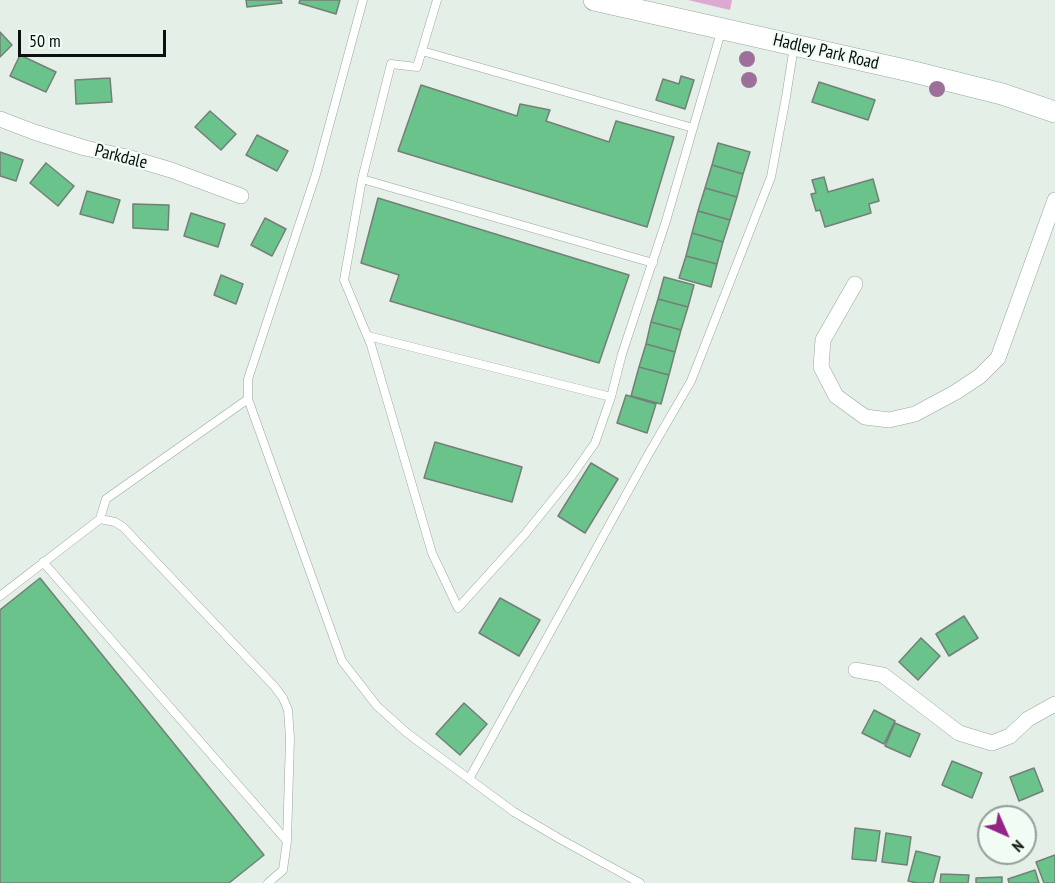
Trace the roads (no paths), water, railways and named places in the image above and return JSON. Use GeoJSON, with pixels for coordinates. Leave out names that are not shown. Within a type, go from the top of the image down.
{"type":"FeatureCollection","features":[{"type":"Feature","properties":{"kind":"street","name":"Hadley Park Road"},"geometry":{"type":"LineString","coordinates":[[594,0],[1002,93],[1055,112]]}},
{"type":"Feature","properties":{"kind":"street","name":"Parkdale"},"geometry":{"type":"LineString","coordinates":[[0,119],[44,136],[171,170],[241,196]]}},
{"type":"Feature","properties":{"kind":"street"},"geometry":{"type":"LineString","coordinates":[[855,284],[823,340],[821,367],[836,396],[865,417],[889,420],[915,414],[980,376],[998,358],[1055,200]]}},
{"type":"Feature","properties":{"kind":"street"},"geometry":{"type":"LineString","coordinates":[[856,670],[883,675],[959,733],[992,743],[1010,736],[1028,719],[1055,704]]}},
{"type":"Feature","properties":{"kind":"lane"},"geometry":{"type":"LineString","coordinates":[[363,0],[316,174],[248,379],[248,399],[342,661],[377,705],[407,733],[514,812],[640,883]]}},
{"type":"Feature","properties":{"kind":"lane"},"geometry":{"type":"LineString","coordinates":[[437,0],[417,67],[391,64],[362,179],[344,279],[368,336],[432,553],[458,608],[525,534],[595,443],[653,263],[722,28]]}},
{"type":"Feature","properties":{"kind":"lane"},"geometry":{"type":"LineString","coordinates":[[469,779],[691,381],[771,177],[794,44]]}},
{"type":"Feature","properties":{"kind":"lane"},"geometry":{"type":"LineString","coordinates":[[422,51],[693,128]]}},
{"type":"Feature","properties":{"kind":"lane"},"geometry":{"type":"LineString","coordinates":[[362,179],[653,263]]}},
{"type":"Feature","properties":{"kind":"lane"},"geometry":{"type":"LineString","coordinates":[[368,336],[611,397]]}},
{"type":"Feature","properties":{"kind":"lane"},"geometry":{"type":"LineString","coordinates":[[0,596],[100,519],[106,499],[248,399]]}},
{"type":"Feature","properties":{"kind":"lane"},"geometry":{"type":"LineString","coordinates":[[100,519],[115,522],[123,527],[283,698],[288,710],[290,738],[287,841],[283,870],[268,883]]}},
{"type":"Feature","properties":{"kind":"lane"},"geometry":{"type":"LineString","coordinates":[[43,562],[287,841]]}}]}
